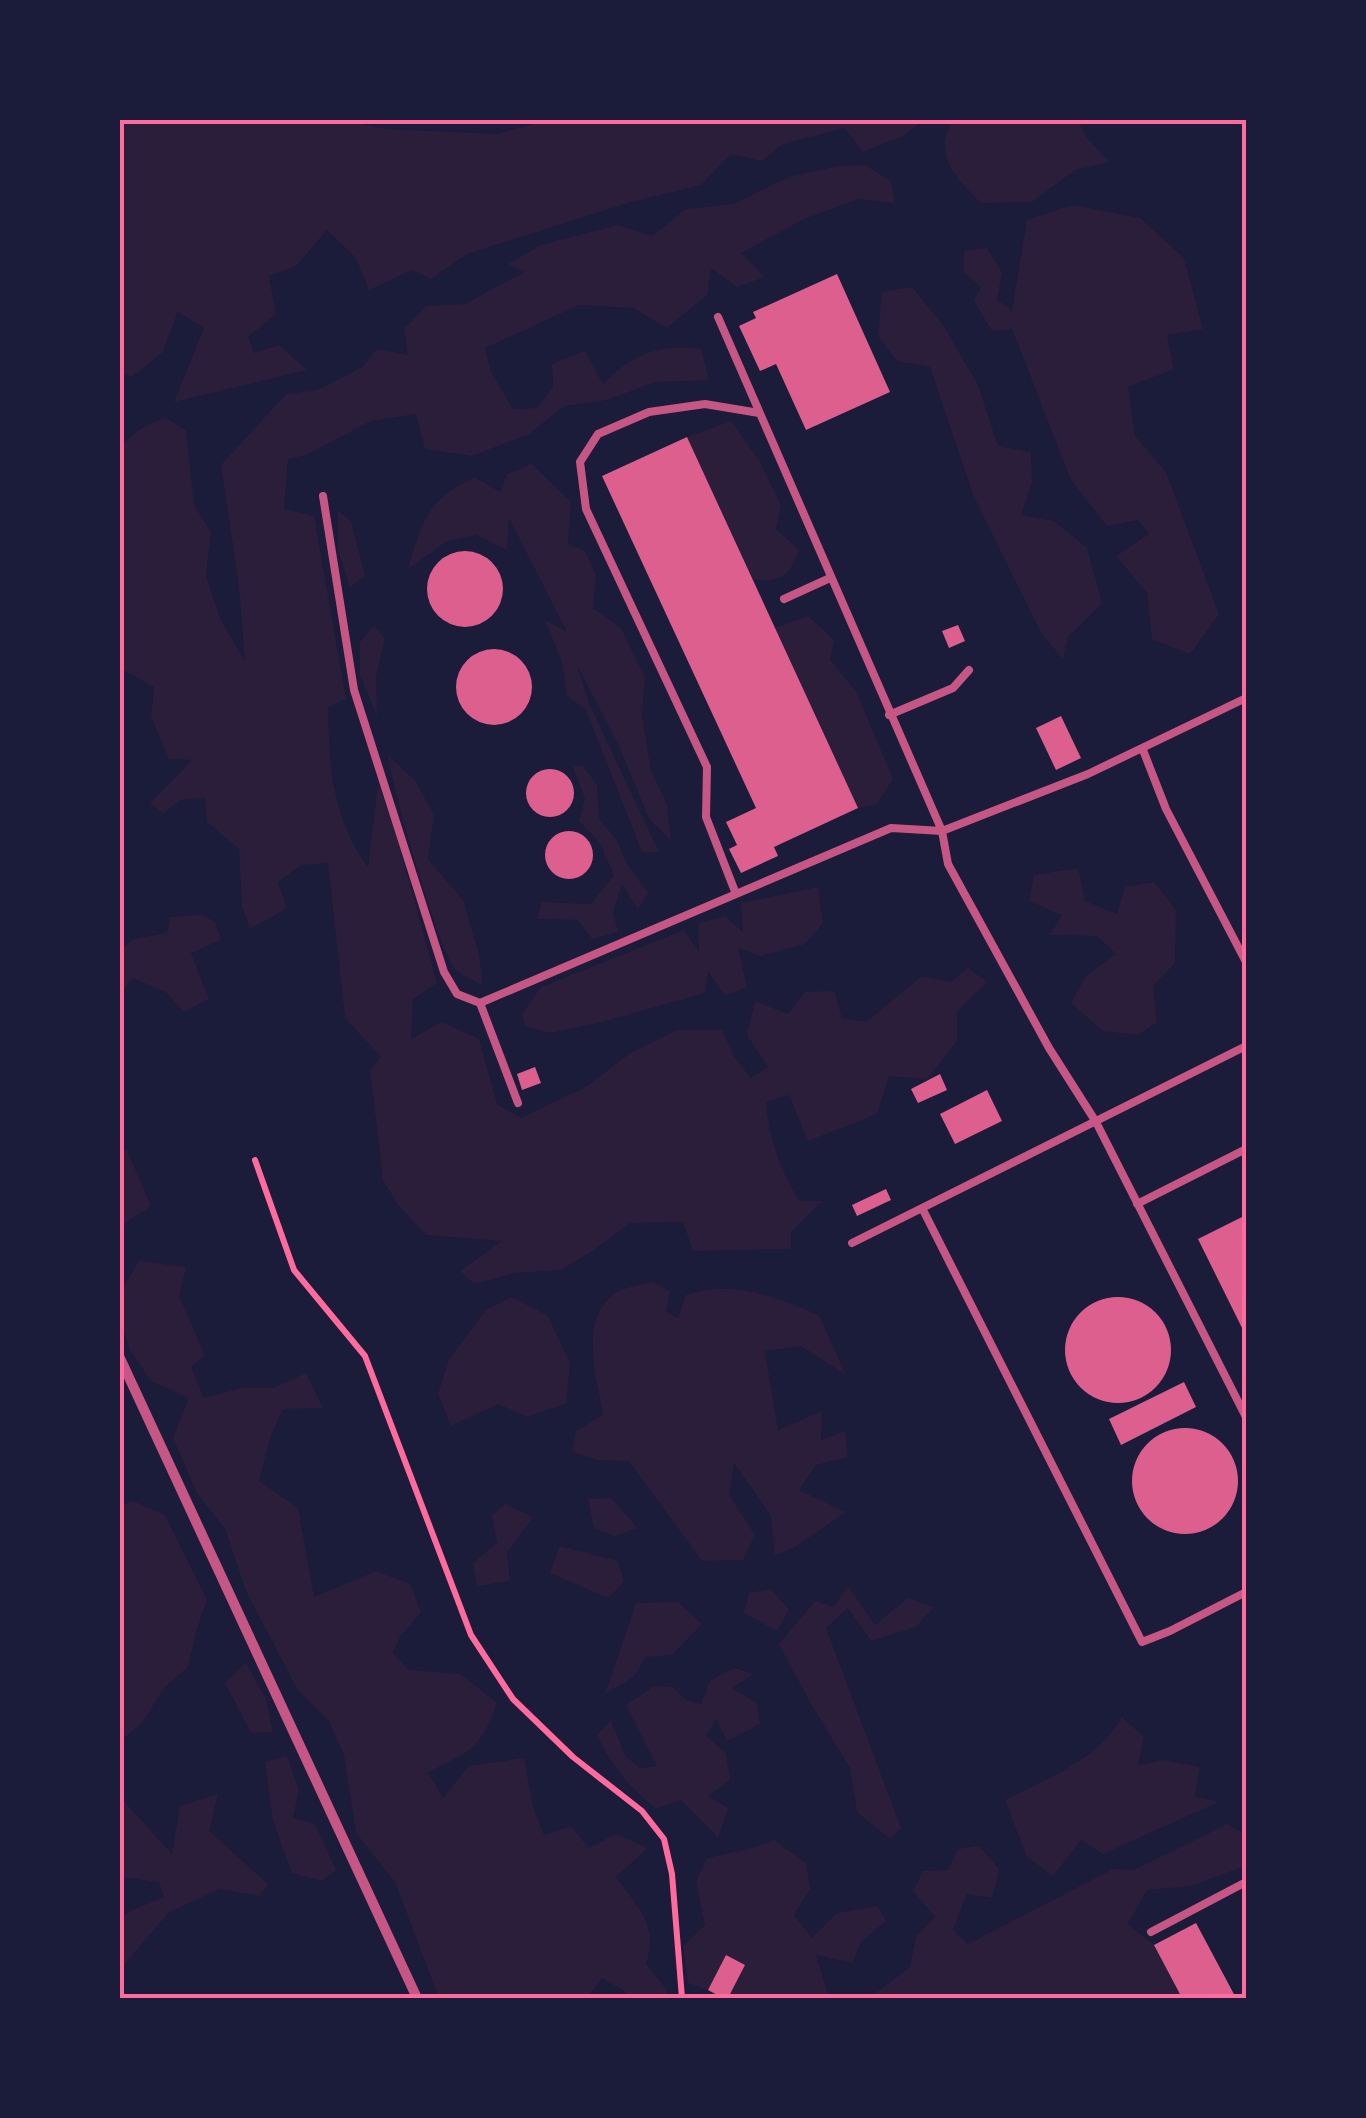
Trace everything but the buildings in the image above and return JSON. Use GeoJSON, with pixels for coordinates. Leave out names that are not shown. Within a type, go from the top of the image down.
{"type":"FeatureCollection","features":[{"type":"Feature","properties":{"kind":"street"},"geometry":{"type":"LineString","coordinates":[[120,1358],[417,1998]]}},
{"type":"Feature","properties":{"kind":"lane"},"geometry":{"type":"LineString","coordinates":[[718,317],[942,831],[948,864],[1049,1048],[1096,1122],[1246,1417]]}},
{"type":"Feature","properties":{"kind":"lane"},"geometry":{"type":"LineString","coordinates":[[736,894],[706,817],[708,767],[586,509],[580,462],[598,434],[649,412],[705,404],[759,413]]}},
{"type":"Feature","properties":{"kind":"lane"},"geometry":{"type":"LineString","coordinates":[[323,496],[354,690],[444,972],[457,994],[480,1003],[891,828],[942,831],[1143,750],[1246,698]]}},
{"type":"Feature","properties":{"kind":"lane"},"geometry":{"type":"LineString","coordinates":[[784,600],[830,578]]}},
{"type":"Feature","properties":{"kind":"lane"},"geometry":{"type":"LineString","coordinates":[[889,716],[953,688],[969,670]]}},
{"type":"Feature","properties":{"kind":"lane"},"geometry":{"type":"LineString","coordinates":[[1143,750],[1166,809],[1246,962]]}},
{"type":"Feature","properties":{"kind":"lane"},"geometry":{"type":"LineString","coordinates":[[480,1003],[518,1103]]}},
{"type":"Feature","properties":{"kind":"lane"},"geometry":{"type":"LineString","coordinates":[[852,1242],[1246,1046]]}},
{"type":"Feature","properties":{"kind":"lane"},"geometry":{"type":"LineString","coordinates":[[1138,1204],[1246,1149]]}},
{"type":"Feature","properties":{"kind":"lane"},"geometry":{"type":"LineString","coordinates":[[922,1208],[1142,1642],[1246,1592]]}},
{"type":"Feature","properties":{"kind":"lane"},"geometry":{"type":"LineString","coordinates":[[1150,1932],[1246,1882]]}},
{"type":"Feature","properties":{"kind":"path"},"geometry":{"type":"LineString","coordinates":[[255,1160],[294,1270],[366,1356],[470,1635],[513,1699],[572,1757],[642,1811],[664,1839],[672,1874],[682,1998]]}},
{"type":"Feature","properties":{"kind":"shaded area"},"geometry":{"type":"Polygon","coordinates":[[[120,120],[344,120],[386,129],[497,134],[549,120],[924,120],[903,136],[863,152],[845,128],[783,144],[762,161],[731,154],[701,185],[631,202],[467,254],[431,279],[412,270],[369,290],[356,258],[327,230],[296,266],[269,276],[276,314],[248,337],[254,353],[279,345],[307,370],[174,402],[204,328],[178,312],[162,353],[132,377],[120,372],[120,120]]]}},
{"type":"Feature","properties":{"kind":"shaded area"},"geometry":{"type":"Polygon","coordinates":[[[952,120],[1078,120],[1086,137],[1109,162],[1075,170],[1032,202],[981,203],[956,176],[946,156],[952,120]]]}},
{"type":"Feature","properties":{"kind":"shaded area"},"geometry":{"type":"Polygon","coordinates":[[[865,165],[891,181],[895,203],[859,199],[804,219],[741,253],[765,277],[737,287],[711,268],[707,295],[667,328],[633,308],[579,305],[485,348],[491,372],[513,409],[537,408],[553,387],[552,364],[585,351],[603,384],[647,353],[671,348],[701,349],[709,380],[655,382],[607,400],[564,406],[529,434],[472,456],[425,449],[416,414],[371,421],[306,455],[288,459],[284,509],[314,516],[346,699],[328,707],[332,771],[340,810],[368,867],[378,784],[395,830],[437,983],[413,999],[411,1039],[442,1022],[479,1039],[497,1104],[521,1118],[586,1087],[630,1053],[677,1030],[722,1030],[735,1058],[751,1078],[768,1067],[747,1035],[755,1001],[788,1014],[805,992],[834,991],[842,1018],[866,1022],[922,976],[951,982],[968,968],[987,982],[957,1011],[957,1041],[927,1079],[889,1076],[877,1114],[808,1141],[789,1095],[766,1102],[773,1141],[792,1189],[799,1201],[822,1201],[791,1232],[791,1249],[693,1251],[683,1222],[630,1223],[560,1270],[515,1273],[474,1284],[460,1271],[502,1241],[426,1235],[398,1205],[383,1180],[370,1070],[381,1057],[345,1018],[328,863],[301,865],[278,882],[287,908],[250,929],[242,907],[239,849],[207,822],[205,798],[181,800],[163,813],[150,803],[192,760],[169,759],[151,717],[154,687],[120,668],[120,446],[139,430],[165,417],[186,431],[194,505],[211,532],[206,576],[220,618],[245,662],[239,587],[221,465],[286,394],[318,390],[362,367],[377,349],[408,355],[404,329],[426,306],[465,304],[524,272],[508,264],[541,245],[618,225],[652,236],[686,209],[734,204],[789,177],[838,166],[865,165]]]}},
{"type":"Feature","properties":{"kind":"shaded area"},"geometry":{"type":"Polygon","coordinates":[[[1073,205],[1140,218],[1184,258],[1203,329],[1167,335],[1174,369],[1128,387],[1135,436],[1166,472],[1219,614],[1190,654],[1152,639],[1147,593],[1116,556],[1149,534],[1138,520],[1107,526],[1071,480],[1012,329],[992,331],[974,301],[981,287],[964,272],[964,251],[987,248],[1002,273],[997,300],[1012,310],[1027,220],[1073,205]]]}},
{"type":"Feature","properties":{"kind":"shaded area"},"geometry":{"type":"Polygon","coordinates":[[[912,287],[943,325],[978,385],[998,446],[1031,452],[1032,483],[1021,515],[1054,521],[1087,548],[1102,603],[1068,637],[1063,659],[1041,633],[974,497],[930,367],[897,361],[878,336],[882,292],[912,287]]]}},
{"type":"Feature","properties":{"kind":"shaded area"},"geometry":{"type":"Polygon","coordinates":[[[731,421],[759,460],[781,505],[776,529],[799,550],[788,572],[770,580],[753,579],[687,437],[731,421]]]}},
{"type":"Feature","properties":{"kind":"shaded area"},"geometry":{"type":"Polygon","coordinates":[[[532,464],[571,502],[568,544],[585,551],[596,576],[593,608],[621,628],[645,678],[642,715],[651,771],[667,804],[671,841],[649,818],[618,744],[576,663],[589,703],[659,852],[642,852],[586,710],[567,696],[562,662],[545,620],[567,632],[509,518],[507,550],[477,535],[447,541],[408,569],[423,525],[447,494],[475,477],[500,492],[507,474],[532,464]]]}},
{"type":"Feature","properties":{"kind":"shaded area"},"geometry":{"type":"Polygon","coordinates":[[[338,510],[351,522],[365,576],[350,587],[338,550],[338,510]]]}},
{"type":"Feature","properties":{"kind":"shaded area"},"geometry":{"type":"Polygon","coordinates":[[[808,616],[834,640],[830,660],[856,691],[893,779],[876,805],[858,808],[775,628],[808,616]]]}},
{"type":"Feature","properties":{"kind":"shaded area"},"geometry":{"type":"Polygon","coordinates":[[[374,626],[385,638],[376,677],[377,716],[360,675],[360,642],[374,626]]]}},
{"type":"Feature","properties":{"kind":"shaded area"},"geometry":{"type":"Polygon","coordinates":[[[388,756],[415,780],[434,815],[428,859],[463,900],[479,954],[483,986],[456,970],[448,957],[417,868],[388,756]]]}},
{"type":"Feature","properties":{"kind":"shaded area"},"geometry":{"type":"Polygon","coordinates":[[[572,765],[583,766],[597,785],[599,819],[616,839],[648,893],[638,909],[622,884],[613,912],[618,932],[592,939],[578,920],[537,919],[542,902],[591,904],[614,875],[600,843],[579,821],[585,799],[572,765]]]}},
{"type":"Feature","properties":{"kind":"shaded area"},"geometry":{"type":"Polygon","coordinates":[[[1078,868],[1085,901],[1117,914],[1125,887],[1154,882],[1176,910],[1175,963],[1153,986],[1157,1022],[1138,1035],[1103,1031],[1071,1003],[1086,976],[1116,954],[1097,936],[1050,935],[1062,915],[1029,901],[1034,875],[1078,868]]]}},
{"type":"Feature","properties":{"kind":"shaded area"},"geometry":{"type":"Polygon","coordinates":[[[818,887],[823,923],[805,944],[760,956],[738,948],[747,987],[725,996],[708,971],[705,993],[550,1033],[525,1026],[522,1014],[541,987],[684,930],[699,953],[698,923],[725,916],[743,932],[741,903],[818,887]]]}},
{"type":"Feature","properties":{"kind":"shaded area"},"geometry":{"type":"Polygon","coordinates":[[[202,915],[215,922],[221,940],[191,953],[209,999],[184,1012],[167,993],[133,978],[120,994],[120,950],[134,939],[167,933],[170,917],[202,915]]]}},
{"type":"Feature","properties":{"kind":"shaded area"},"geometry":{"type":"Polygon","coordinates":[[[127,1150],[151,1206],[120,1226],[120,1151],[127,1150]]]}},
{"type":"Feature","properties":{"kind":"shaded area"},"geometry":{"type":"Polygon","coordinates":[[[139,1261],[186,1267],[179,1296],[205,1355],[191,1367],[204,1398],[241,1388],[273,1388],[306,1373],[323,1408],[283,1409],[271,1435],[259,1481],[298,1508],[314,1597],[376,1571],[410,1584],[421,1612],[400,1637],[393,1653],[409,1670],[461,1674],[497,1703],[479,1740],[428,1773],[443,1798],[469,1766],[524,1758],[533,1807],[544,1835],[571,1826],[589,1848],[616,1834],[648,1848],[616,1877],[639,1908],[648,1928],[646,1964],[667,1990],[664,1998],[626,1998],[625,1991],[602,1978],[587,1998],[439,1998],[395,1882],[356,1833],[344,1755],[329,1721],[297,1689],[246,1591],[225,1529],[197,1493],[173,1438],[189,1398],[151,1381],[130,1350],[120,1318],[120,1293],[139,1261]]]}},
{"type":"Feature","properties":{"kind":"shaded area"},"geometry":{"type":"Polygon","coordinates":[[[652,1282],[670,1291],[666,1312],[678,1318],[686,1295],[721,1289],[754,1292],[819,1315],[846,1375],[801,1346],[765,1351],[778,1430],[822,1411],[821,1440],[845,1431],[848,1457],[816,1465],[799,1490],[846,1512],[795,1547],[775,1556],[771,1516],[734,1463],[729,1495],[755,1535],[743,1560],[702,1561],[629,1461],[598,1460],[572,1452],[576,1431],[603,1415],[594,1368],[596,1319],[614,1294],[652,1282]]]}},
{"type":"Feature","properties":{"kind":"shaded area"},"geometry":{"type":"Polygon","coordinates":[[[512,1297],[548,1316],[570,1363],[566,1403],[528,1417],[498,1404],[451,1426],[438,1394],[449,1359],[486,1310],[512,1297]]]}},
{"type":"Feature","properties":{"kind":"shaded area"},"geometry":{"type":"Polygon","coordinates":[[[611,1498],[638,1528],[615,1536],[594,1528],[588,1499],[611,1498]]]}},
{"type":"Feature","properties":{"kind":"shaded area"},"geometry":{"type":"Polygon","coordinates":[[[133,1501],[165,1515],[207,1600],[188,1667],[165,1687],[142,1723],[120,1741],[120,1506],[133,1501]]]}},
{"type":"Feature","properties":{"kind":"shaded area"},"geometry":{"type":"Polygon","coordinates":[[[505,1504],[533,1517],[507,1553],[510,1581],[477,1586],[473,1563],[497,1543],[492,1515],[505,1504]]]}},
{"type":"Feature","properties":{"kind":"shaded area"},"geometry":{"type":"Polygon","coordinates":[[[560,1546],[618,1561],[624,1582],[608,1598],[550,1573],[560,1546]]]}},
{"type":"Feature","properties":{"kind":"shaded area"},"geometry":{"type":"Polygon","coordinates":[[[848,1586],[875,1625],[908,1598],[934,1607],[916,1627],[871,1641],[848,1608],[826,1628],[901,1828],[890,1839],[857,1812],[850,1768],[779,1644],[815,1601],[834,1607],[848,1586]]]}},
{"type":"Feature","properties":{"kind":"shaded area"},"geometry":{"type":"Polygon","coordinates":[[[771,1589],[789,1610],[777,1631],[744,1613],[749,1593],[771,1589]]]}},
{"type":"Feature","properties":{"kind":"shaded area"},"geometry":{"type":"Polygon","coordinates":[[[678,1602],[702,1624],[672,1655],[645,1657],[635,1676],[605,1694],[636,1603],[678,1602]]]}},
{"type":"Feature","properties":{"kind":"shaded area"},"geometry":{"type":"Polygon","coordinates":[[[246,1663],[266,1699],[273,1732],[251,1733],[225,1683],[246,1663]]]}},
{"type":"Feature","properties":{"kind":"shaded area"},"geometry":{"type":"Polygon","coordinates":[[[734,1668],[754,1674],[732,1688],[757,1703],[760,1724],[727,1741],[716,1719],[706,1736],[726,1753],[730,1780],[708,1796],[728,1808],[718,1838],[681,1800],[656,1809],[646,1801],[615,1766],[597,1735],[611,1720],[626,1757],[640,1768],[657,1766],[626,1705],[654,1686],[673,1687],[686,1700],[701,1704],[710,1681],[734,1668]]]}},
{"type":"Feature","properties":{"kind":"shaded area"},"geometry":{"type":"Polygon","coordinates":[[[1122,1717],[1144,1737],[1138,1765],[1164,1760],[1200,1767],[1195,1796],[1219,1802],[1103,1854],[1081,1840],[1053,1876],[1027,1857],[1005,1800],[1086,1756],[1122,1717]]]}},
{"type":"Feature","properties":{"kind":"shaded area"},"geometry":{"type":"Polygon","coordinates":[[[287,1756],[299,1790],[293,1818],[315,1824],[336,1870],[322,1881],[292,1873],[273,1821],[265,1762],[287,1756]]]}},
{"type":"Feature","properties":{"kind":"shaded area"},"geometry":{"type":"Polygon","coordinates":[[[218,1794],[209,1831],[268,1884],[260,1896],[220,1889],[169,1912],[120,1970],[120,1919],[164,1897],[159,1882],[120,1877],[120,1797],[172,1854],[180,1806],[218,1794]]]}},
{"type":"Feature","properties":{"kind":"shaded area"},"geometry":{"type":"Polygon","coordinates":[[[1227,1824],[1246,1835],[1245,1866],[1191,1886],[1147,1890],[1128,1924],[1154,1945],[1182,1998],[869,1998],[910,1967],[916,1937],[935,1917],[913,1891],[923,1871],[948,1870],[958,1849],[979,1846],[999,1869],[992,1898],[967,1894],[953,1930],[968,1944],[1113,1869],[1134,1870],[1227,1824]]]}},
{"type":"Feature","properties":{"kind":"shaded area"},"geometry":{"type":"Polygon","coordinates":[[[774,1840],[806,1863],[810,1889],[794,1915],[812,1938],[837,1913],[877,1906],[886,1921],[860,1943],[853,1963],[816,1955],[826,1998],[728,1998],[726,1955],[708,1990],[688,1983],[683,1946],[705,1925],[696,1881],[707,1858],[774,1840]]]}}]}
